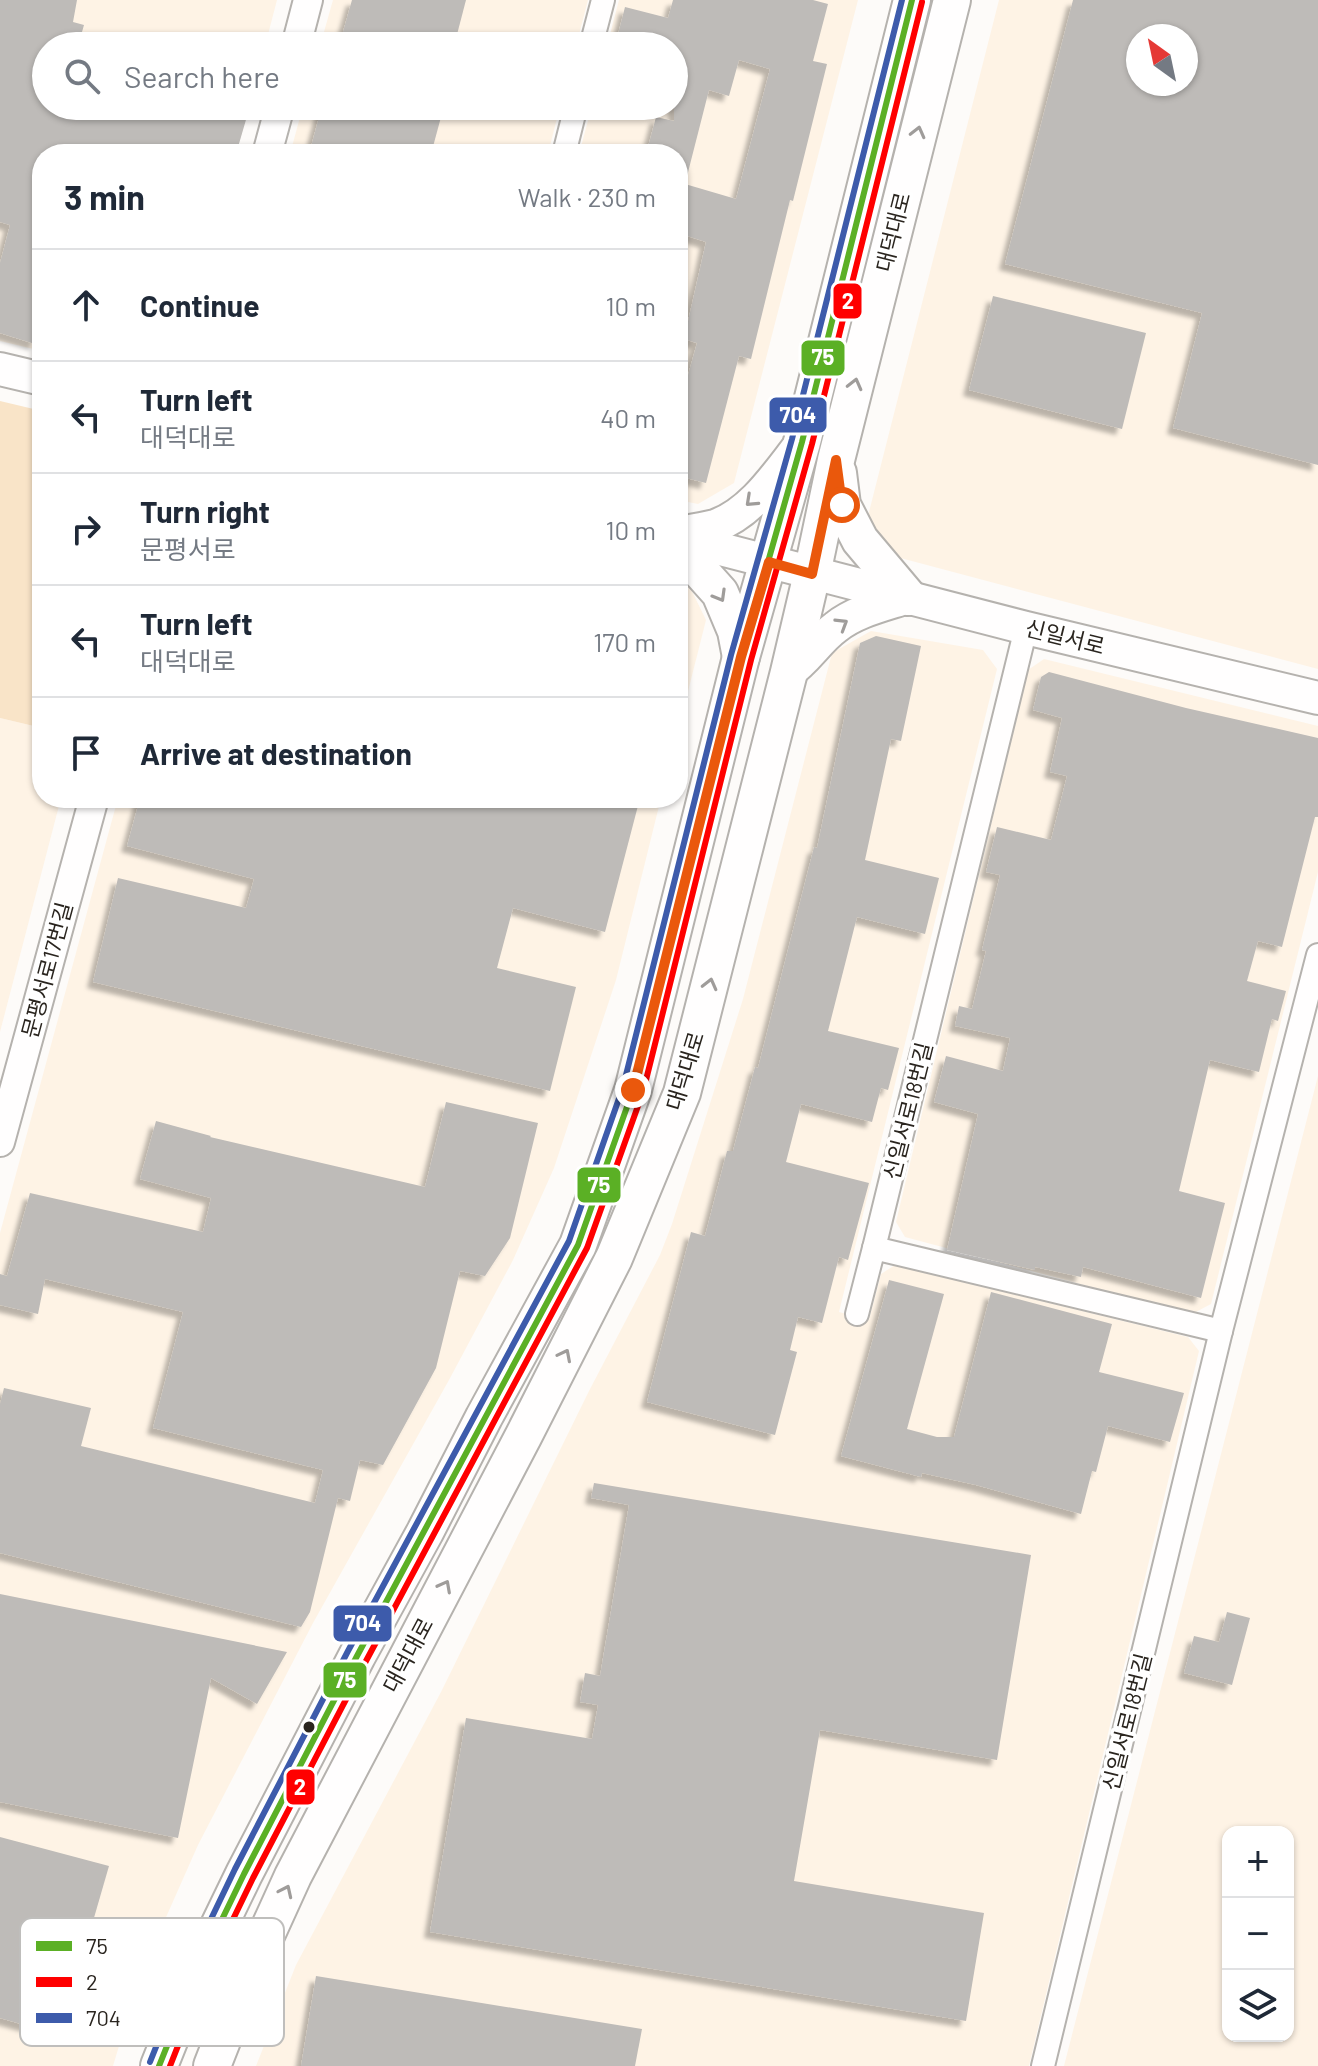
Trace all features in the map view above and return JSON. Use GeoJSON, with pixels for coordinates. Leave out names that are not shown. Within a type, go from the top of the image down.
{"type":"FeatureCollection","features":[{"type":"Feature","properties":{"kind":"main road","name":"대덕대로"},"geometry":{"type":"LineString","coordinates":[[223,1918],[357,1656],[578,1245],[633,1090],[741,657],[802,442],[912,0]]}},
{"type":"Feature","properties":{"kind":"main road","name":"대덕대로"},"geometry":{"type":"LineString","coordinates":[[274,1918],[614,1258],[682,1093],[789,672],[836,460],[952,0]]}},
{"type":"Feature","properties":{"kind":"main road"},"geometry":{"type":"LineString","coordinates":[[0,369],[32,377]]}},
{"type":"Feature","properties":{"kind":"main road"},"geometry":{"type":"LineString","coordinates":[[688,533],[717,525],[744,509],[802,442]]}},
{"type":"Feature","properties":{"kind":"main road"},"geometry":{"type":"LineString","coordinates":[[789,672],[800,665],[838,625],[863,612],[908,597],[860,540],[842,505],[836,460]]}},
{"type":"Feature","properties":{"kind":"main road","name":"신일서로"},"geometry":{"type":"LineString","coordinates":[[688,539],[812,574],[1318,698]]}},
{"type":"Feature","properties":{"kind":"main road"},"geometry":{"type":"LineString","coordinates":[[688,557],[720,593],[736,631],[741,657]]}},
{"type":"Feature","properties":{"kind":"main road","name":"대덕대로"},"geometry":{"type":"LineString","coordinates":[[159,2066],[167,2046]]}},
{"type":"Feature","properties":{"kind":"main road","name":"대덕대로"},"geometry":{"type":"LineString","coordinates":[[212,2066],[220,2046]]}},
{"type":"Feature","properties":{"kind":"street"},"geometry":{"type":"LineString","coordinates":[[300,32],[308,0]]}},
{"type":"Feature","properties":{"kind":"street"},"geometry":{"type":"LineString","coordinates":[[595,32],[603,0]]}},
{"type":"Feature","properties":{"kind":"street"},"geometry":{"type":"LineString","coordinates":[[270,144],[276,120]]}},
{"type":"Feature","properties":{"kind":"street"},"geometry":{"type":"LineString","coordinates":[[566,144],[572,120]]}},
{"type":"Feature","properties":{"kind":"street","name":"신일서로18번길"},"geometry":{"type":"LineString","coordinates":[[857,1314],[1026,628]]}},
{"type":"Feature","properties":{"kind":"street","name":"문평서로17번길"},"geometry":{"type":"LineString","coordinates":[[0,1142],[91,808]]}},
{"type":"Feature","properties":{"kind":"street","name":"신일서로18번길"},"geometry":{"type":"LineString","coordinates":[[1043,2066],[1221,1331],[1318,955]]}},
{"type":"Feature","properties":{"kind":"street"},"geometry":{"type":"LineString","coordinates":[[874,1248],[1221,1331]]}},
{"type":"Feature","properties":{"kind":"shaded area"},"geometry":{"type":"Polygon","coordinates":[[[0,0],[277,0],[269,32],[32,32],[32,120],[245,120],[239,144],[32,144],[32,349],[0,341],[0,0]]]}},
{"type":"Feature","properties":{"kind":"shaded area"},"geometry":{"type":"Polygon","coordinates":[[[333,0],[588,0],[580,32],[324,32],[333,0]]]}},
{"type":"Feature","properties":{"kind":"shaded area"},"geometry":{"type":"Polygon","coordinates":[[[619,0],[858,0],[734,483],[698,504],[688,502],[688,144],[582,144],[588,120],[688,120],[688,32],[611,32],[619,0]]]}},
{"type":"Feature","properties":{"kind":"shaded area"},"geometry":{"type":"Polygon","coordinates":[[[999,0],[1318,0],[1318,669],[893,556],[868,516],[999,0]]]}},
{"type":"Feature","properties":{"kind":"shaded area"},"geometry":{"type":"Polygon","coordinates":[[[299,120],[556,120],[550,144],[293,144],[299,120]]]}},
{"type":"Feature","properties":{"kind":"shaded area"},"geometry":{"type":"Polygon","coordinates":[[[0,401],[32,409],[32,726],[0,718],[0,401]]]}},
{"type":"Feature","properties":{"kind":"shaded area"},"geometry":{"type":"Polygon","coordinates":[[[688,583],[706,620],[688,691],[688,583]]]}},
{"type":"Feature","properties":{"kind":"shaded area"},"geometry":{"type":"Polygon","coordinates":[[[871,631],[983,650],[997,669],[839,1312],[869,1320],[881,1274],[895,1265],[1188,1337],[1199,1351],[1029,2066],[256,2066],[264,2046],[284,2046],[284,1995],[296,1965],[441,1692],[589,1391],[660,1255],[743,999],[832,653],[871,631]]]}},
{"type":"Feature","properties":{"kind":"shaded area"},"geometry":{"type":"Polygon","coordinates":[[[1044,659],[1318,726],[1318,872],[1211,1304],[1192,1314],[905,1237],[896,1222],[1028,670],[1044,659]]]}},
{"type":"Feature","properties":{"kind":"shaded area"},"geometry":{"type":"Polygon","coordinates":[[[0,718],[32,726],[32,808],[58,808],[0,1032],[0,718]]]}},
{"type":"Feature","properties":{"kind":"shaded area"},"geometry":{"type":"Polygon","coordinates":[[[115,808],[659,808],[616,980],[554,1168],[513,1260],[313,1623],[198,1845],[166,1918],[20,1918],[20,2046],[119,2046],[113,2066],[0,2066],[0,1233],[115,808]]]}},
{"type":"Feature","properties":{"kind":"shaded area"},"geometry":{"type":"Polygon","coordinates":[[[1318,1076],[1318,2066],[1064,2066],[1318,1076]]]}},
{"type":"Feature","properties":{"kind":"building"},"geometry":{"type":"Polygon","coordinates":[[[0,0],[77,0],[73,22],[84,25],[82,32],[32,32],[32,120],[246,120],[239,144],[32,144],[32,343],[0,333],[0,263],[10,225],[0,222],[0,0]]]}},
{"type":"Feature","properties":{"kind":"building"},"geometry":{"type":"Polygon","coordinates":[[[352,0],[466,0],[458,32],[343,32],[352,0]]]}},
{"type":"Feature","properties":{"kind":"building"},"geometry":{"type":"Polygon","coordinates":[[[673,0],[813,0],[828,4],[813,61],[827,64],[793,201],[790,200],[751,359],[739,356],[706,483],[688,478],[688,375],[697,343],[688,340],[688,321],[706,242],[688,236],[688,185],[736,199],[770,69],[739,60],[729,96],[709,90],[688,172],[688,144],[649,144],[655,120],[688,120],[688,32],[619,32],[625,7],[668,18],[673,0]]]}},
{"type":"Feature","properties":{"kind":"building"},"geometry":{"type":"Polygon","coordinates":[[[1073,0],[1318,0],[1318,465],[1173,428],[1202,313],[1005,264],[1073,0]]]}},
{"type":"Feature","properties":{"kind":"building"},"geometry":{"type":"Polygon","coordinates":[[[318,120],[440,120],[434,144],[312,144],[318,120]]]}},
{"type":"Feature","properties":{"kind":"building"},"geometry":{"type":"Polygon","coordinates":[[[993,296],[1146,333],[1122,429],[969,390],[993,296]]]}},
{"type":"Feature","properties":{"kind":"building"},"geometry":{"type":"Polygon","coordinates":[[[876,636],[921,646],[901,741],[891,739],[865,860],[939,878],[925,934],[857,917],[828,1031],[899,1048],[888,1090],[881,1088],[872,1122],[801,1104],[786,1162],[869,1183],[848,1260],[839,1257],[822,1323],[798,1317],[790,1350],[797,1352],[775,1435],[647,1402],[691,1232],[705,1236],[727,1151],[733,1151],[755,1067],[758,1068],[814,847],[817,848],[860,643],[876,636]]]}},
{"type":"Feature","properties":{"kind":"building"},"geometry":{"type":"Polygon","coordinates":[[[1049,672],[1318,738],[1318,817],[1315,817],[1282,947],[1258,941],[1247,981],[1286,991],[1278,1021],[1272,1019],[1259,1072],[1210,1060],[1179,1191],[1225,1203],[1201,1298],[1083,1267],[1081,1277],[947,1250],[978,1114],[934,1102],[946,1056],[1003,1071],[1010,1038],[955,1026],[959,1006],[972,1009],[986,951],[982,950],[1000,875],[986,872],[997,827],[1051,840],[1067,776],[1050,772],[1062,718],[1033,710],[1041,677],[1049,672]]]}},
{"type":"Feature","properties":{"kind":"building"},"geometry":{"type":"Polygon","coordinates":[[[137,808],[637,808],[605,932],[513,908],[497,968],[576,987],[550,1091],[93,982],[118,878],[246,908],[254,879],[127,846],[137,808]]]}},
{"type":"Feature","properties":{"kind":"building"},"geometry":{"type":"Polygon","coordinates":[[[446,1102],[538,1123],[510,1238],[485,1276],[460,1271],[436,1368],[383,1465],[360,1460],[350,1501],[338,1498],[310,1612],[301,1627],[0,1553],[0,1404],[4,1388],[91,1408],[81,1446],[315,1503],[323,1470],[153,1428],[183,1312],[45,1279],[38,1314],[0,1305],[0,1274],[7,1276],[30,1193],[203,1232],[211,1198],[140,1179],[156,1121],[210,1137],[425,1187],[446,1102]]]}},
{"type":"Feature","properties":{"kind":"building"},"geometry":{"type":"Polygon","coordinates":[[[889,1280],[944,1294],[907,1429],[937,1437],[954,1437],[991,1292],[1112,1324],[1099,1372],[1184,1393],[1170,1442],[1108,1426],[1081,1514],[976,1485],[922,1473],[921,1477],[841,1456],[889,1280]]]}},
{"type":"Feature","properties":{"kind":"building"},"geometry":{"type":"Polygon","coordinates":[[[594,1483],[1031,1555],[997,1760],[820,1730],[794,1881],[984,1913],[966,2021],[430,1932],[466,1718],[592,1739],[598,1705],[580,1702],[585,1673],[600,1676],[629,1505],[591,1498],[594,1483]]]}},
{"type":"Feature","properties":{"kind":"building"},"geometry":{"type":"Polygon","coordinates":[[[0,1594],[287,1652],[257,1704],[211,1678],[178,1838],[0,1802],[0,1594]]]}},
{"type":"Feature","properties":{"kind":"building"},"geometry":{"type":"Polygon","coordinates":[[[1227,1612],[1250,1618],[1232,1685],[1184,1673],[1194,1636],[1219,1642],[1227,1612]]]}},
{"type":"Feature","properties":{"kind":"building"},"geometry":{"type":"Polygon","coordinates":[[[0,1837],[109,1866],[94,1918],[20,1918],[20,2024],[0,2018],[0,1837]]]}},
{"type":"Feature","properties":{"kind":"building"},"geometry":{"type":"Polygon","coordinates":[[[316,1976],[642,2029],[635,2066],[301,2066],[316,1976]]]}},
{"type":"Feature","properties":{"kind":"transit line","name":"704"},"geometry":{"type":"LineString","coordinates":[[212,1918],[348,1651],[569,1241],[623,1087],[731,655],[792,439],[902,0]]}},
{"type":"Feature","properties":{"kind":"transit line","name":"75"},"geometry":{"type":"LineString","coordinates":[[223,1918],[357,1656],[578,1245],[633,1090],[741,657],[802,442],[912,0]]}},
{"type":"Feature","properties":{"kind":"transit line","name":"2"},"geometry":{"type":"LineString","coordinates":[[234,1918],[366,1661],[587,1248],[643,1092],[751,660],[812,444],[922,2]]}},
{"type":"Feature","properties":{"kind":"transit line","name":"704"},"geometry":{"type":"LineString","coordinates":[[150,2062],[156,2046]]}},
{"type":"Feature","properties":{"kind":"transit line","name":"75"},"geometry":{"type":"LineString","coordinates":[[159,2066],[167,2046]]}},
{"type":"Feature","properties":{"kind":"transit line","name":"2"},"geometry":{"type":"LineString","coordinates":[[170,2066],[178,2046]]}},
{"type":"Feature","properties":{"kind":"route"},"geometry":{"type":"LineString","coordinates":[[633,1090],[741,657],[769,562],[812,574],[836,460],[842,505]]}}]}
